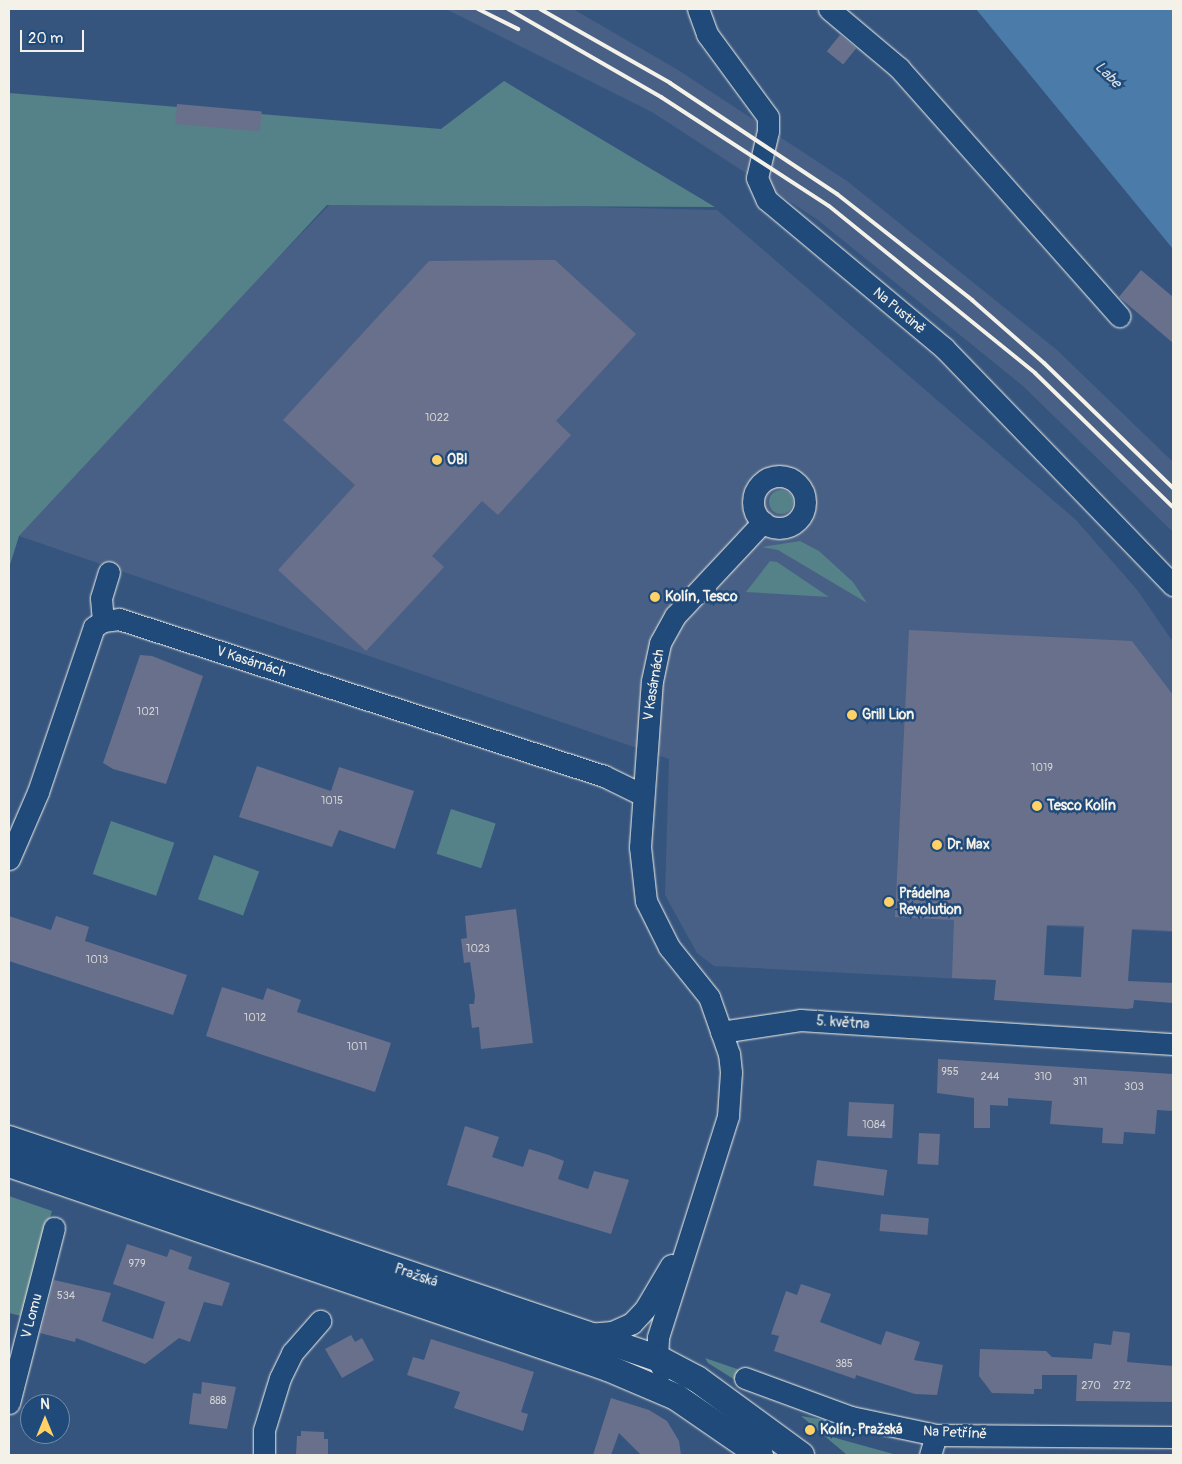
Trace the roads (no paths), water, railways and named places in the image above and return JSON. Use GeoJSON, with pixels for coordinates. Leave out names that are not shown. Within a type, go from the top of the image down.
{"type":"FeatureCollection","features":[{"type":"Feature","properties":{"kind":"street","name":"Na Pustině"},"geometry":{"type":"LineString","coordinates":[[698,9],[711,41],[768,117],[768,131],[757,178],[767,200],[944,348],[1173,585]]}},
{"type":"Feature","properties":{"kind":"street"},"geometry":{"type":"LineString","coordinates":[[829,9],[899,68],[1119,316]]}},
{"type":"Feature","properties":{"kind":"street","name":"V Kasárnách"},"geometry":{"type":"LineString","coordinates":[[721,1032],[709,998],[669,948],[646,901],[640,848],[652,681],[660,643],[675,616],[763,522]]}},
{"type":"Feature","properties":{"kind":"street"},"geometry":{"type":"LineString","coordinates":[[9,859],[38,792],[94,627],[103,621],[101,598],[109,572]]}},
{"type":"Feature","properties":{"kind":"street","name":"V Kasárnách"},"geometry":{"type":"LineString","coordinates":[[103,621],[119,619],[604,776],[643,795]]}},
{"type":"Feature","properties":{"kind":"street","name":"5. května"},"geometry":{"type":"LineString","coordinates":[[721,1032],[800,1020],[1173,1044]]}},
{"type":"Feature","properties":{"kind":"street"},"geometry":{"type":"LineString","coordinates":[[676,1397],[657,1358],[658,1337],[728,1116],[731,1072],[721,1032]]}},
{"type":"Feature","properties":{"kind":"street","name":"Pražská"},"geometry":{"type":"LineString","coordinates":[[9,1138],[657,1358],[697,1379],[801,1455]]}},
{"type":"Feature","properties":{"kind":"street","name":"Pražská"},"geometry":{"type":"LineString","coordinates":[[9,1164],[608,1368],[676,1397],[760,1455]]}},
{"type":"Feature","properties":{"kind":"street","name":"V Lomu"},"geometry":{"type":"LineString","coordinates":[[9,1403],[54,1228]]}},
{"type":"Feature","properties":{"kind":"street"},"geometry":{"type":"LineString","coordinates":[[588,1334],[619,1330],[639,1316],[690,1233]]}},
{"type":"Feature","properties":{"kind":"street"},"geometry":{"type":"LineString","coordinates":[[264,1455],[264,1430],[280,1378],[292,1353],[320,1321]]}},
{"type":"Feature","properties":{"kind":"street"},"geometry":{"type":"LineString","coordinates":[[608,1368],[657,1358]]}},
{"type":"Feature","properties":{"kind":"street","name":"Na Petříně"},"geometry":{"type":"LineString","coordinates":[[745,1378],[852,1417],[936,1434],[1173,1437]]}},
{"type":"Feature","properties":{"kind":"street"},"geometry":{"type":"LineString","coordinates":[[930,1455],[936,1434]]}},
{"type":"Feature","properties":{"kind":"water","name":"Labe"},"geometry":{"type":"Polygon","coordinates":[[[976,9],[1173,9],[1173,249],[976,9]]]}},
{"type":"Feature","properties":{"kind":"railway"},"geometry":{"type":"LineString","coordinates":[[478,9],[518,29]]}},
{"type":"Feature","properties":{"kind":"railway"},"geometry":{"type":"LineString","coordinates":[[508,9],[661,97],[829,206],[1035,373],[1173,507]]}},
{"type":"Feature","properties":{"kind":"railway"},"geometry":{"type":"LineString","coordinates":[[540,9],[670,83],[837,194],[972,300],[1044,363],[1173,488]]}},
{"type":"Feature","properties":{"kind":"place","name":"OBI"},"geometry":{"type":"Point","coordinates":[437,460]}},
{"type":"Feature","properties":{"kind":"place","name":"Kolín, Tesco"},"geometry":{"type":"Point","coordinates":[655,597]}},
{"type":"Feature","properties":{"kind":"place","name":"Grill Lion"},"geometry":{"type":"Point","coordinates":[852,715]}},
{"type":"Feature","properties":{"kind":"place","name":"Tesco Kolín"},"geometry":{"type":"Point","coordinates":[1037,806]}},
{"type":"Feature","properties":{"kind":"place","name":"Dr. Max"},"geometry":{"type":"Point","coordinates":[937,845]}},
{"type":"Feature","properties":{"kind":"place","name":"Prádelna Revolution"},"geometry":{"type":"Point","coordinates":[889,902]}},
{"type":"Feature","properties":{"kind":"place","name":"Kolín, Pražská"},"geometry":{"type":"Point","coordinates":[810,1430]}}]}
